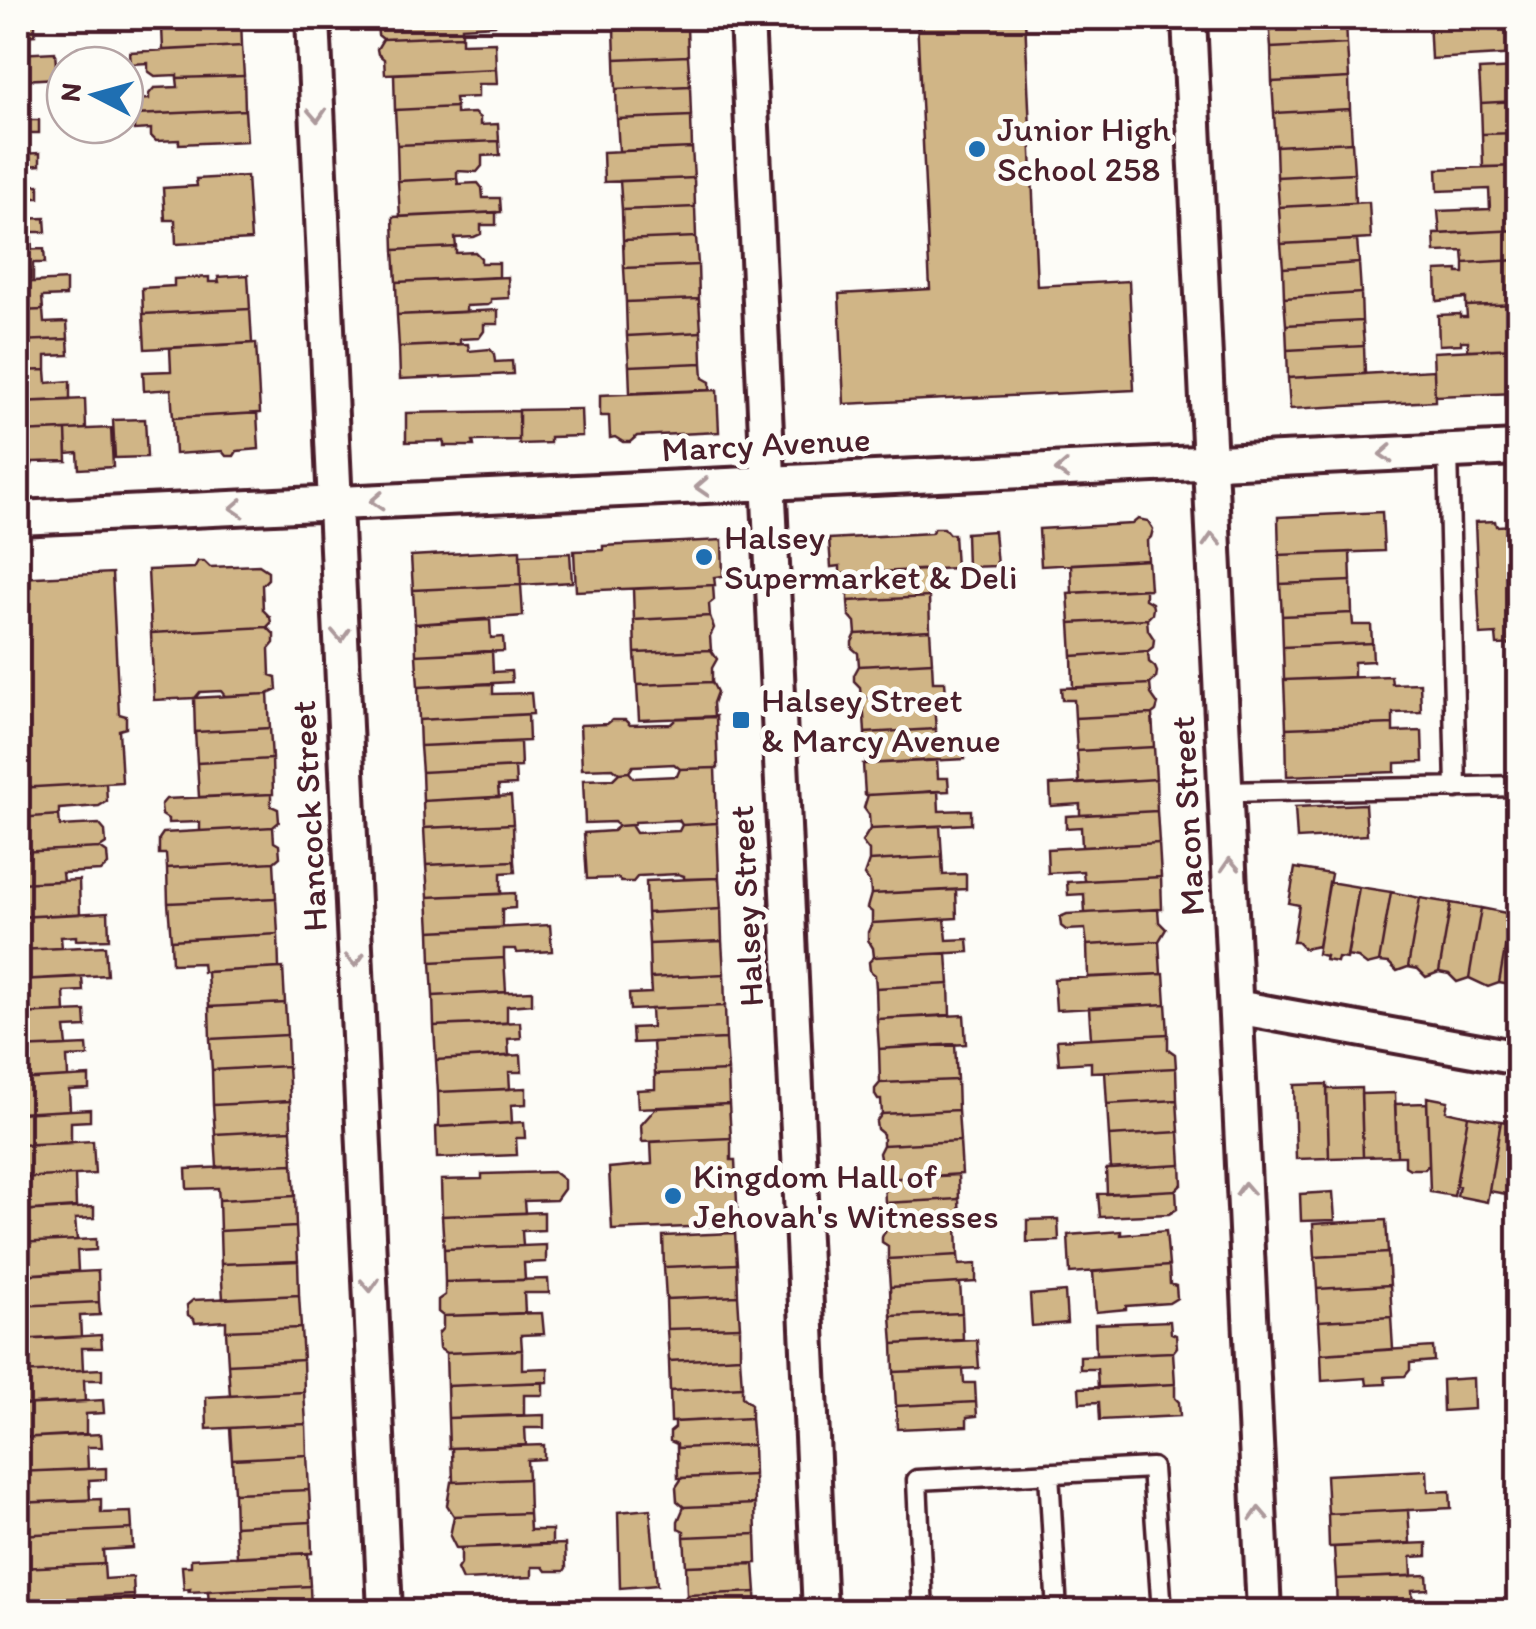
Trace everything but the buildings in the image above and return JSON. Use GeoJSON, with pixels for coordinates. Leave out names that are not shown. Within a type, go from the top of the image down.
{"type":"FeatureCollection","features":[{"type":"Feature","properties":{"kind":"street","name":"Hancock Street"},"geometry":{"type":"LineString","coordinates":[[313,18],[385,1612]]}},
{"type":"Feature","properties":{"kind":"street","name":"Halsey Street"},"geometry":{"type":"LineString","coordinates":[[747,18],[820,1612]]}},
{"type":"Feature","properties":{"kind":"street","name":"Macon Street"},"geometry":{"type":"LineString","coordinates":[[1189,18],[1264,1612]]}},
{"type":"Feature","properties":{"kind":"street","name":"Marcy Avenue"},"geometry":{"type":"LineString","coordinates":[[18,518],[1518,448]]}},
{"type":"Feature","properties":{"kind":"street"},"geometry":{"type":"LineString","coordinates":[[1236,1006],[1518,1058]]}},
{"type":"Feature","properties":{"kind":"lane"},"geometry":{"type":"LineString","coordinates":[[1448,451],[1456,788]]}},
{"type":"Feature","properties":{"kind":"lane"},"geometry":{"type":"LineString","coordinates":[[1226,792],[1518,786]]}},
{"type":"Feature","properties":{"kind":"lane"},"geometry":{"type":"LineString","coordinates":[[923,1612],[917,1480],[1152,1468],[1162,1612]]}},
{"type":"Feature","properties":{"kind":"lane"},"geometry":{"type":"LineString","coordinates":[[1049,1473],[1057,1612]]}},
{"type":"Feature","properties":{"kind":"place","name":"Junior High School 258"},"geometry":{"type":"Point","coordinates":[977,149]}},
{"type":"Feature","properties":{"kind":"place","name":"Halsey Supermarket & Deli"},"geometry":{"type":"Point","coordinates":[704,557]}},
{"type":"Feature","properties":{"kind":"place","name":"Halsey Street & Marcy Avenue"},"geometry":{"type":"Point","coordinates":[741,720]}},
{"type":"Feature","properties":{"kind":"place","name":"Kingdom Hall of Jehovah's Witnesses"},"geometry":{"type":"Point","coordinates":[673,1196]}}]}
